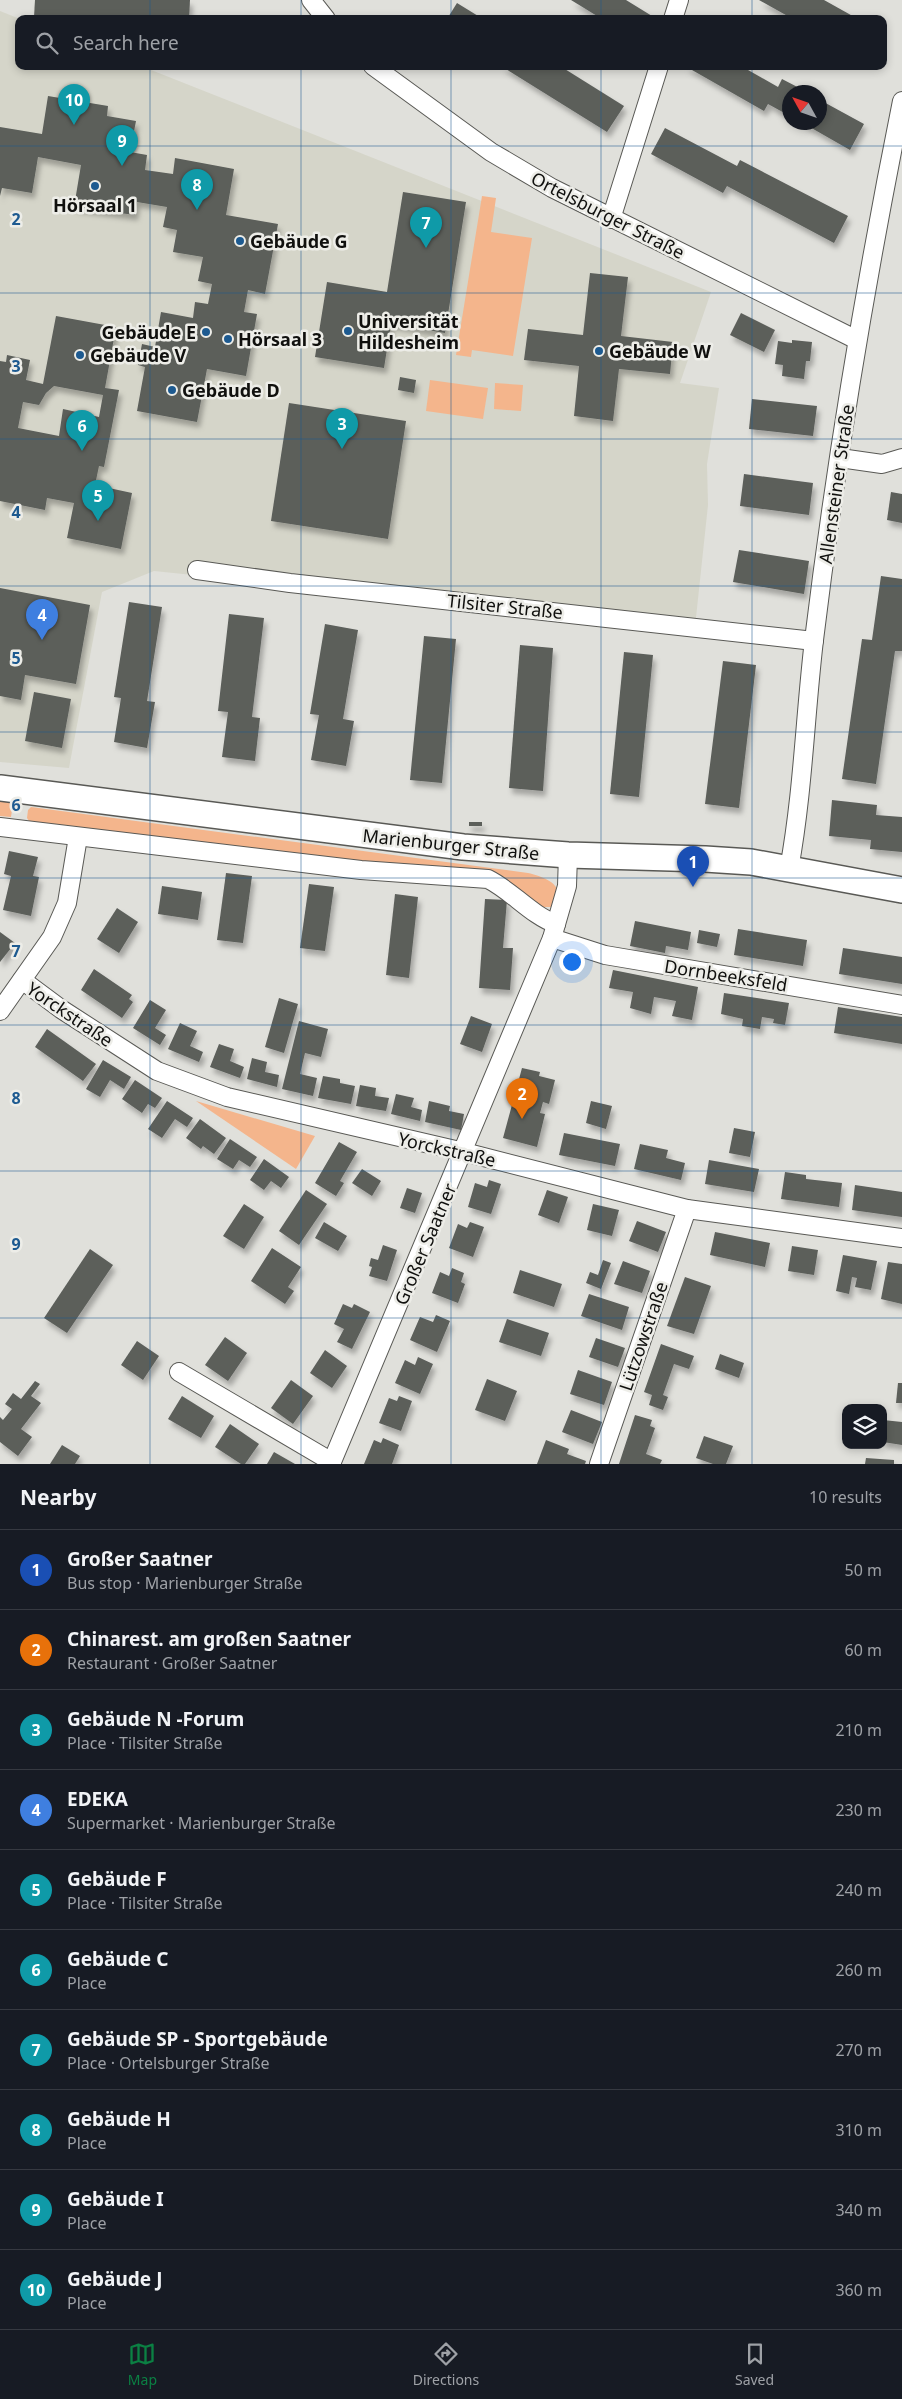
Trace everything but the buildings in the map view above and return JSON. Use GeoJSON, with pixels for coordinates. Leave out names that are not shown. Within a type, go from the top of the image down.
{"type":"FeatureCollection","features":[{"type":"Feature","properties":{"kind":"main road","name":"Marienburger Straße"},"geometry":{"type":"LineString","coordinates":[[0,788],[454,846],[568,855],[751,862],[902,890]]}},
{"type":"Feature","properties":{"kind":"street"},"geometry":{"type":"LineString","coordinates":[[311,0],[323,15]]}},
{"type":"Feature","properties":{"kind":"street"},"geometry":{"type":"LineString","coordinates":[[674,15],[679,0]]}},
{"type":"Feature","properties":{"kind":"street","name":"Ortelsburger Straße"},"geometry":{"type":"LineString","coordinates":[[378,70],[491,152],[552,188],[857,340]]}},
{"type":"Feature","properties":{"kind":"street"},"geometry":{"type":"LineString","coordinates":[[611,218],[658,70]]}},
{"type":"Feature","properties":{"kind":"street","name":"Allensteiner Straße"},"geometry":{"type":"LineString","coordinates":[[789,869],[802,788],[814,641],[857,340],[902,101]]}},
{"type":"Feature","properties":{"kind":"street"},"geometry":{"type":"LineString","coordinates":[[840,458],[882,464],[902,458]]}},
{"type":"Feature","properties":{"kind":"street","name":"Tilsiter Straße"},"geometry":{"type":"LineString","coordinates":[[197,570],[290,583],[814,641]]}},
{"type":"Feature","properties":{"kind":"street","name":"Marienburger Straße"},"geometry":{"type":"LineString","coordinates":[[0,827],[361,870],[488,879],[503,886],[547,920],[554,931]]}},
{"type":"Feature","properties":{"kind":"street"},"geometry":{"type":"LineString","coordinates":[[0,1011],[52,937],[67,903],[78,837]]}},
{"type":"Feature","properties":{"kind":"street","name":"Großer Saatner"},"geometry":{"type":"LineString","coordinates":[[179,1372],[332,1463],[464,1152],[554,931],[567,886],[568,855]]}},
{"type":"Feature","properties":{"kind":"street","name":"Dornbeeksfeld"},"geometry":{"type":"LineString","coordinates":[[554,931],[605,955],[902,1005]]}},
{"type":"Feature","properties":{"kind":"street","name":"Yorckstraße"},"geometry":{"type":"LineString","coordinates":[[22,980],[61,1009],[157,1071],[227,1097],[464,1152],[687,1209],[902,1238]]}},
{"type":"Feature","properties":{"kind":"street","name":"Lützowstraße"},"geometry":{"type":"LineString","coordinates":[[599,1464],[687,1209]]}},
{"type":"Feature","properties":{"kind":"shaded area","name":"Universität Hildesheim"},"geometry":{"type":"Polygon","coordinates":[[[0,11],[15,17],[15,70],[151,70],[711,292],[680,383],[719,388],[707,464],[708,505],[695,627],[154,571],[102,592],[69,768],[0,762],[0,11]]]}},
{"type":"Feature","properties":{"kind":"shaded area"},"geometry":{"type":"Polygon","coordinates":[[[482,196],[496,198],[491,232],[532,238],[513,356],[472,350],[471,357],[456,355],[482,196]]]}},
{"type":"Feature","properties":{"kind":"shaded area"},"geometry":{"type":"Polygon","coordinates":[[[430,380],[488,388],[483,419],[426,411],[430,380]]]}},
{"type":"Feature","properties":{"kind":"shaded area"},"geometry":{"type":"Polygon","coordinates":[[[495,383],[523,385],[521,411],[494,409],[495,383]]]}},
{"type":"Feature","properties":{"kind":"shaded area"},"geometry":{"type":"Polygon","coordinates":[[[0,801],[13,803],[11,817],[0,816],[0,801]]]}},
{"type":"Feature","properties":{"kind":"shaded area"},"geometry":{"type":"Polygon","coordinates":[[[31,807],[528,873],[548,880],[557,888],[558,893],[551,907],[543,907],[516,888],[361,864],[29,821],[27,818],[28,810],[31,807]]]}},
{"type":"Feature","properties":{"kind":"shaded area"},"geometry":{"type":"Polygon","coordinates":[[[196,1101],[315,1136],[296,1169],[196,1101]]]}},
{"type":"Feature","properties":{"kind":"place","name":"Gebäude J"},"geometry":{"type":"Point","coordinates":[74,125]}},
{"type":"Feature","properties":{"kind":"place","name":"Gebäude I"},"geometry":{"type":"Point","coordinates":[122,166]}},
{"type":"Feature","properties":{"kind":"place","name":"Hörsaal 1"},"geometry":{"type":"Point","coordinates":[95,186]}},
{"type":"Feature","properties":{"kind":"place","name":"Gebäude H"},"geometry":{"type":"Point","coordinates":[197,210]}},
{"type":"Feature","properties":{"kind":"place","name":"Gebäude G"},"geometry":{"type":"Point","coordinates":[240,241]}},
{"type":"Feature","properties":{"kind":"place","name":"Gebäude SP - Sportgebäude"},"geometry":{"type":"Point","coordinates":[426,248]}},
{"type":"Feature","properties":{"kind":"place","name":"Universität Hildesheim"},"geometry":{"type":"Point","coordinates":[348,331]}},
{"type":"Feature","properties":{"kind":"place","name":"Gebäude E"},"geometry":{"type":"Point","coordinates":[206,332]}},
{"type":"Feature","properties":{"kind":"place","name":"Hörsaal 3"},"geometry":{"type":"Point","coordinates":[228,339]}},
{"type":"Feature","properties":{"kind":"place","name":"Gebäude W"},"geometry":{"type":"Point","coordinates":[599,351]}},
{"type":"Feature","properties":{"kind":"place","name":"Gebäude V"},"geometry":{"type":"Point","coordinates":[80,355]}},
{"type":"Feature","properties":{"kind":"place","name":"Gebäude D"},"geometry":{"type":"Point","coordinates":[172,390]}},
{"type":"Feature","properties":{"kind":"place","name":"Gebäude N -Forum"},"geometry":{"type":"Point","coordinates":[342,449]}},
{"type":"Feature","properties":{"kind":"place","name":"Gebäude C"},"geometry":{"type":"Point","coordinates":[82,451]}},
{"type":"Feature","properties":{"kind":"place","name":"Gebäude F"},"geometry":{"type":"Point","coordinates":[98,521]}},
{"type":"Feature","properties":{"kind":"place","name":"EDEKA"},"geometry":{"type":"Point","coordinates":[42,640]}},
{"type":"Feature","properties":{"kind":"place","name":"Großer Saatner"},"geometry":{"type":"Point","coordinates":[693,887]}},
{"type":"Feature","properties":{"kind":"place","name":"Chinarest. am großen Saatner"},"geometry":{"type":"Point","coordinates":[522,1119]}}]}
